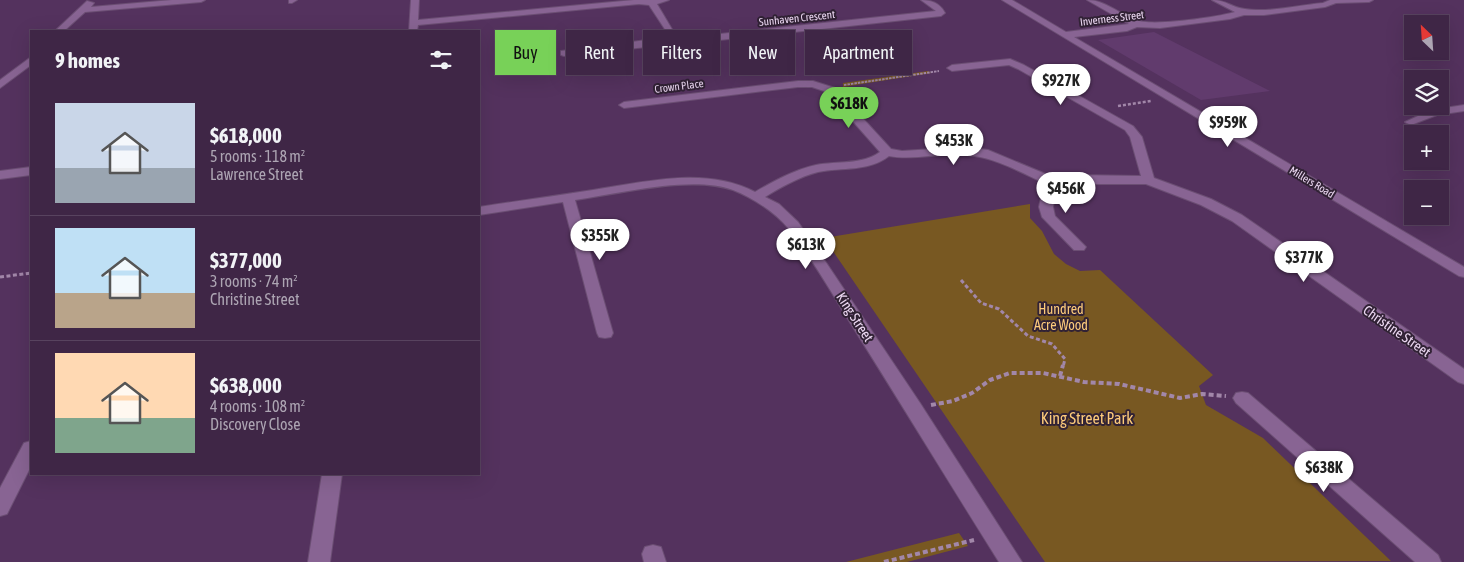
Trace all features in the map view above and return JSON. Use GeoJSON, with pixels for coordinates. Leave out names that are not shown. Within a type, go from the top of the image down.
{"type":"FeatureCollection","features":[{"type":"Feature","properties":{"kind":"street"},"geometry":{"type":"LineString","coordinates":[[60,30],[93,0]]}},
{"type":"Feature","properties":{"kind":"street"},"geometry":{"type":"LineString","coordinates":[[83,10],[201,0]]}},
{"type":"Feature","properties":{"kind":"street"},"geometry":{"type":"LineString","coordinates":[[415,0],[413,27],[639,2],[652,3],[665,0]]}},
{"type":"Feature","properties":{"kind":"street","name":"Sunhaven Crescent"},"geometry":{"type":"LineString","coordinates":[[720,37],[941,13],[939,9],[926,0]]}},
{"type":"Feature","properties":{"kind":"street","name":"Millers Road"},"geometry":{"type":"LineString","coordinates":[[1006,0],[1464,273]]}},
{"type":"Feature","properties":{"kind":"street"},"geometry":{"type":"LineString","coordinates":[[1090,0],[1136,24]]}},
{"type":"Feature","properties":{"kind":"street"},"geometry":{"type":"LineString","coordinates":[[1216,0],[1242,12]]}},
{"type":"Feature","properties":{"kind":"street","name":"Inverness Street"},"geometry":{"type":"LineString","coordinates":[[1065,35],[1128,28],[1136,24],[1160,25],[1230,16],[1242,12],[1264,12],[1324,5],[1334,1],[1369,0]]}},
{"type":"Feature","properties":{"kind":"street"},"geometry":{"type":"LineString","coordinates":[[652,3],[668,30]]}},
{"type":"Feature","properties":{"kind":"street"},"geometry":{"type":"LineString","coordinates":[[564,53],[643,44]]}},
{"type":"Feature","properties":{"kind":"street"},"geometry":{"type":"LineString","coordinates":[[0,85],[30,61]]}},
{"type":"Feature","properties":{"kind":"street"},"geometry":{"type":"LineString","coordinates":[[952,68],[1010,62],[1129,128],[1136,137],[1148,180]]}},
{"type":"Feature","properties":{"kind":"street","name":"Crown Place"},"geometry":{"type":"LineString","coordinates":[[624,106],[798,84],[813,84],[826,87]]}},
{"type":"Feature","properties":{"kind":"street"},"geometry":{"type":"LineString","coordinates":[[826,87],[832,90],[887,152],[902,155],[965,151],[988,154],[1051,181],[1046,207],[1049,217],[1079,247]]}},
{"type":"Feature","properties":{"kind":"street"},"geometry":{"type":"LineString","coordinates":[[1412,122],[1435,112],[1464,108]]}},
{"type":"Feature","properties":{"kind":"street"},"geometry":{"type":"LineString","coordinates":[[756,198],[779,183],[796,175],[818,169],[862,163],[881,158],[887,152]]}},
{"type":"Feature","properties":{"kind":"street"},"geometry":{"type":"LineString","coordinates":[[0,175],[30,171]]}},
{"type":"Feature","properties":{"kind":"street","name":"Christine Street"},"geometry":{"type":"LineString","coordinates":[[1051,181],[1076,179],[1148,180],[1206,202],[1237,218],[1464,378]]}},
{"type":"Feature","properties":{"kind":"street","name":"King Street"},"geometry":{"type":"LineString","coordinates":[[480,211],[671,182],[698,182],[736,186],[774,206],[793,225],[914,408],[949,467],[1011,562]]}},
{"type":"Feature","properties":{"kind":"street"},"geometry":{"type":"LineString","coordinates":[[568,198],[605,332]]}},
{"type":"Feature","properties":{"kind":"street"},"geometry":{"type":"LineString","coordinates":[[1242,398],[1430,562]]}},
{"type":"Feature","properties":{"kind":"street"},"geometry":{"type":"LineString","coordinates":[[0,508],[30,450]]}},
{"type":"Feature","properties":{"kind":"street"},"geometry":{"type":"LineString","coordinates":[[319,562],[332,475]]}},
{"type":"Feature","properties":{"kind":"path"},"geometry":{"type":"LineString","coordinates":[[826,87],[952,68]]}},
{"type":"Feature","properties":{"kind":"path"},"geometry":{"type":"LineString","coordinates":[[1095,109],[1172,99]]}},
{"type":"Feature","properties":{"kind":"path"},"geometry":{"type":"LineString","coordinates":[[0,277],[30,272]]}},
{"type":"Feature","properties":{"kind":"path"},"geometry":{"type":"LineString","coordinates":[[961,280],[981,303],[999,309],[1028,336],[1052,344],[1065,359],[1060,376]]}},
{"type":"Feature","properties":{"kind":"path"},"geometry":{"type":"LineString","coordinates":[[914,408],[953,401],[972,393],[990,380],[1010,372],[1060,376],[1084,382],[1136,387],[1180,398],[1210,394],[1242,398]]}},
{"type":"Feature","properties":{"kind":"path"},"geometry":{"type":"LineString","coordinates":[[884,562],[994,535]]}},
{"type":"Feature","properties":{"kind":"shaded area"},"geometry":{"type":"Polygon","coordinates":[[[1154,32],[1270,91],[1201,100],[1098,40],[1154,32]]]}},
{"type":"Feature","properties":{"kind":"green space"},"geometry":{"type":"Polygon","coordinates":[[[928,71],[931,73],[843,87],[843,83],[912,75],[912,73],[928,71]]]}},
{"type":"Feature","properties":{"kind":"green space","name":"King Street Park"},"geometry":{"type":"Polygon","coordinates":[[[1030,204],[1030,218],[1042,231],[1054,254],[1066,264],[1080,271],[1100,270],[1213,375],[1199,386],[1206,405],[1263,438],[1391,561],[1045,562],[824,238],[1030,204]]]}},
{"type":"Feature","properties":{"kind":"green space"},"geometry":{"type":"Polygon","coordinates":[[[959,533],[968,546],[907,562],[846,562],[959,533]]]}},
{"type":"Feature","properties":{"kind":"park label","name":"Hundred Acre Wood"},"geometry":{"type":"Point","coordinates":[1061,318]}}]}
